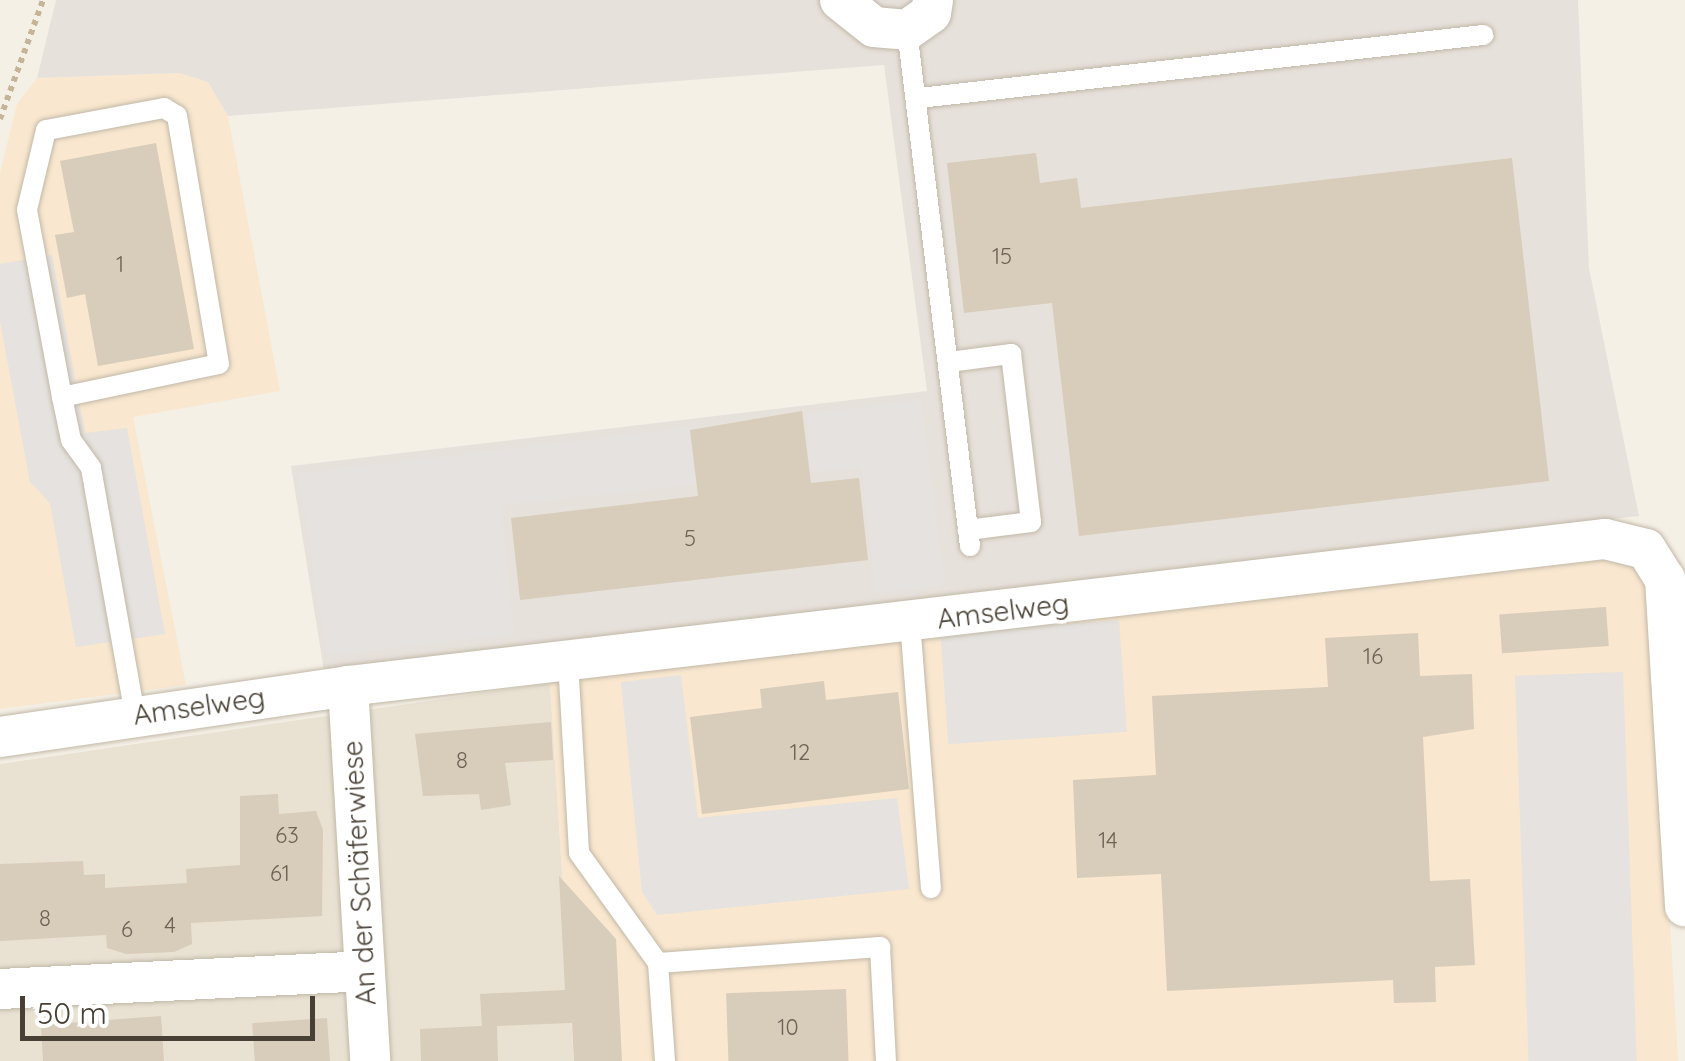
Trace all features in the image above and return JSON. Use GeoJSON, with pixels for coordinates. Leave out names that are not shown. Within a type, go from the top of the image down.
{"type":"FeatureCollection","features":[{"type":"Feature","properties":{"kind":"street"},"geometry":{"type":"LineString","coordinates":[[840,0],[874,27],[907,30],[931,14],[933,0]]}},
{"type":"Feature","properties":{"kind":"street","name":"Amselweg"},"geometry":{"type":"LineString","coordinates":[[0,737],[135,714],[348,686],[1605,539],[1646,548],[1665,579],[1685,906]]}},
{"type":"Feature","properties":{"kind":"street","name":"An der Schäferwiese"},"geometry":{"type":"LineString","coordinates":[[348,686],[370,1061]]}},
{"type":"Feature","properties":{"kind":"street"},"geometry":{"type":"LineString","coordinates":[[0,989],[365,971]]}},
{"type":"Feature","properties":{"kind":"lane"},"geometry":{"type":"LineString","coordinates":[[907,30],[919,98],[949,362],[969,538],[1032,522],[1011,354],[949,362]]}},
{"type":"Feature","properties":{"kind":"lane"},"geometry":{"type":"LineString","coordinates":[[919,98],[1483,35]]}},
{"type":"Feature","properties":{"kind":"lane"},"geometry":{"type":"LineString","coordinates":[[62,396],[219,364],[177,116],[164,108],[46,130],[27,210],[70,440],[91,468],[135,714]]}},
{"type":"Feature","properties":{"kind":"lane"},"geometry":{"type":"LineString","coordinates":[[910,622],[930,888]]}},
{"type":"Feature","properties":{"kind":"lane"},"geometry":{"type":"LineString","coordinates":[[568,661],[580,852],[658,963],[665,1061]]}},
{"type":"Feature","properties":{"kind":"lane"},"geometry":{"type":"LineString","coordinates":[[658,963],[880,947],[886,1061]]}},
{"type":"Feature","properties":{"kind":"path"},"geometry":{"type":"LineString","coordinates":[[0,119],[42,0]]}},
{"type":"Feature","properties":{"kind":"shaded area"},"geometry":{"type":"Polygon","coordinates":[[[56,0],[1578,0],[1589,268],[1639,516],[324,671],[291,466],[927,391],[884,65],[228,116],[208,82],[179,73],[37,78],[56,0]]]}},
{"type":"Feature","properties":{"kind":"shaded area"},"geometry":{"type":"Polygon","coordinates":[[[179,73],[208,82],[228,116],[280,391],[133,417],[186,685],[0,709],[0,173],[17,104],[37,78],[179,73]]]}},
{"type":"Feature","properties":{"kind":"shaded area"},"geometry":{"type":"Polygon","coordinates":[[[52,255],[85,433],[127,428],[165,634],[76,647],[50,503],[30,482],[0,321],[0,264],[52,255]]]}},
{"type":"Feature","properties":{"kind":"shaded area"},"geometry":{"type":"Polygon","coordinates":[[[921,400],[945,585],[876,593],[861,467],[501,505],[514,634],[327,655],[298,474],[762,419],[767,451],[810,446],[806,414],[921,400]]]}},
{"type":"Feature","properties":{"kind":"shaded area"},"geometry":{"type":"Polygon","coordinates":[[[1608,555],[1635,565],[1651,587],[1678,1061],[574,1061],[550,683],[1608,555]]]}},
{"type":"Feature","properties":{"kind":"shaded area"},"geometry":{"type":"Polygon","coordinates":[[[1119,620],[1127,732],[948,744],[940,632],[1119,620]]]}},
{"type":"Feature","properties":{"kind":"shaded area"},"geometry":{"type":"Polygon","coordinates":[[[1623,672],[1637,1061],[1529,1061],[1515,676],[1623,672]]]}},
{"type":"Feature","properties":{"kind":"shaded area"},"geometry":{"type":"Polygon","coordinates":[[[681,675],[698,818],[897,798],[909,889],[657,915],[642,892],[621,682],[681,675]]]}},
{"type":"Feature","properties":{"kind":"shaded area"},"geometry":{"type":"Polygon","coordinates":[[[550,683],[574,1061],[0,1061],[0,764],[550,683]]]}},
{"type":"Feature","properties":{"kind":"building"},"geometry":{"type":"Polygon","coordinates":[[[156,143],[194,349],[98,366],[85,294],[67,298],[55,235],[74,232],[60,161],[156,143]]]}},
{"type":"Feature","properties":{"kind":"building"},"geometry":{"type":"Polygon","coordinates":[[[1036,153],[1040,183],[1077,178],[1081,208],[1512,158],[1549,481],[1079,536],[1052,303],[964,313],[947,163],[1036,153]]]}},
{"type":"Feature","properties":{"kind":"building"},"geometry":{"type":"Polygon","coordinates":[[[802,411],[811,483],[859,478],[868,560],[520,600],[511,518],[698,496],[690,430],[802,411]]]}},
{"type":"Feature","properties":{"kind":"building"},"geometry":{"type":"Polygon","coordinates":[[[1606,607],[1609,646],[1502,653],[1499,614],[1606,607]]]}},
{"type":"Feature","properties":{"kind":"building"},"geometry":{"type":"Polygon","coordinates":[[[1418,633],[1420,676],[1472,674],[1474,729],[1423,737],[1430,881],[1470,879],[1475,965],[1435,967],[1436,1002],[1394,1003],[1393,980],[1167,991],[1161,874],[1077,878],[1073,780],[1156,775],[1152,696],[1328,687],[1325,638],[1418,633]]]}},
{"type":"Feature","properties":{"kind":"building"},"geometry":{"type":"Polygon","coordinates":[[[824,681],[826,700],[898,692],[909,789],[702,814],[690,717],[762,708],[760,689],[824,681]]]}},
{"type":"Feature","properties":{"kind":"building"},"geometry":{"type":"Polygon","coordinates":[[[551,722],[553,760],[505,763],[511,805],[481,810],[479,794],[423,796],[415,734],[551,722]]]}},
{"type":"Feature","properties":{"kind":"building"},"geometry":{"type":"Polygon","coordinates":[[[278,794],[279,814],[316,811],[323,830],[322,916],[191,923],[192,944],[174,952],[126,954],[107,948],[106,935],[0,941],[0,864],[83,861],[84,875],[105,874],[105,888],[187,883],[186,869],[240,865],[240,796],[278,794]]]}},
{"type":"Feature","properties":{"kind":"building"},"geometry":{"type":"Polygon","coordinates":[[[559,876],[616,939],[622,1061],[574,1061],[572,1023],[497,1026],[498,1061],[421,1061],[420,1029],[482,1026],[480,994],[565,990],[559,876]]]}},
{"type":"Feature","properties":{"kind":"building"},"geometry":{"type":"Polygon","coordinates":[[[846,989],[849,1061],[728,1061],[726,993],[846,989]]]}},
{"type":"Feature","properties":{"kind":"building"},"geometry":{"type":"Polygon","coordinates":[[[161,1016],[164,1061],[43,1061],[41,1025],[161,1016]]]}},
{"type":"Feature","properties":{"kind":"building"},"geometry":{"type":"Polygon","coordinates":[[[327,1018],[330,1061],[255,1061],[252,1023],[327,1018]]]}}]}
